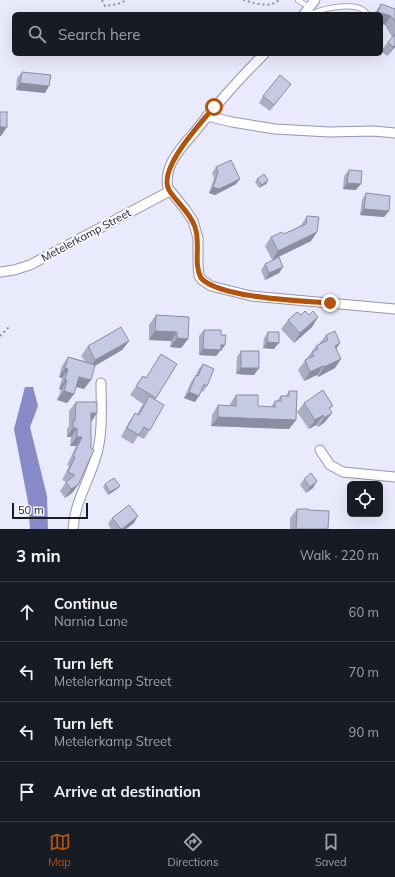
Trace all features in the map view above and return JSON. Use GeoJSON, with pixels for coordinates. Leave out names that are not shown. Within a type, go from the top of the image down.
{"type":"FeatureCollection","features":[{"type":"Feature","properties":{"kind":"street"},"geometry":{"type":"LineString","coordinates":[[308,12],[316,0]]}},
{"type":"Feature","properties":{"kind":"street"},"geometry":{"type":"LineString","coordinates":[[262,56],[230,88],[207,116],[174,159],[168,172],[168,187],[193,222],[198,238],[199,276],[211,286],[251,296],[395,309]]}},
{"type":"Feature","properties":{"kind":"street"},"geometry":{"type":"LineString","coordinates":[[207,116],[232,122],[275,128],[329,132],[374,131],[395,134]]}},
{"type":"Feature","properties":{"kind":"street","name":"Metelerkamp Street"},"geometry":{"type":"LineString","coordinates":[[0,272],[10,271],[30,265],[168,187]]}},
{"type":"Feature","properties":{"kind":"street"},"geometry":{"type":"LineString","coordinates":[[73,529],[76,509],[81,492],[97,454],[100,440],[100,383]]}},
{"type":"Feature","properties":{"kind":"street"},"geometry":{"type":"LineString","coordinates":[[320,450],[330,465],[343,472],[395,477]]}},
{"type":"Feature","properties":{"kind":"lane"},"geometry":{"type":"LineString","coordinates":[[298,0],[308,12],[332,5],[351,3],[362,6],[366,12]]}},
{"type":"Feature","properties":{"kind":"path"},"geometry":{"type":"LineString","coordinates":[[102,0],[106,6],[118,4],[127,0]]}},
{"type":"Feature","properties":{"kind":"path"},"geometry":{"type":"LineString","coordinates":[[244,0],[261,5],[275,4],[279,0]]}},
{"type":"Feature","properties":{"kind":"path"},"geometry":{"type":"LineString","coordinates":[[0,336],[9,327]]}},
{"type":"Feature","properties":{"kind":"water"},"geometry":{"type":"Polygon","coordinates":[[[25,387],[33,387],[38,406],[30,427],[47,496],[48,529],[30,529],[28,502],[14,429],[25,387]]]}},
{"type":"Feature","properties":{"kind":"building"},"geometry":{"type":"Polygon","coordinates":[[[381,4],[395,9],[395,22],[391,16],[383,14],[383,12],[378,12],[381,4]]]}},
{"type":"Feature","properties":{"kind":"building"},"geometry":{"type":"Polygon","coordinates":[[[395,34],[395,45],[393,47],[388,42],[395,34]]]}},
{"type":"Feature","properties":{"kind":"building"},"geometry":{"type":"Polygon","coordinates":[[[22,72],[51,75],[49,86],[20,83],[22,72]]]}},
{"type":"Feature","properties":{"kind":"building"},"geometry":{"type":"Polygon","coordinates":[[[280,75],[291,84],[274,105],[263,96],[280,75]]]}},
{"type":"Feature","properties":{"kind":"building"},"geometry":{"type":"Polygon","coordinates":[[[0,112],[7,112],[7,127],[0,127],[0,112]]]}},
{"type":"Feature","properties":{"kind":"building"},"geometry":{"type":"Polygon","coordinates":[[[231,160],[240,179],[219,189],[213,187],[218,172],[216,167],[231,160]]]}},
{"type":"Feature","properties":{"kind":"building"},"geometry":{"type":"Polygon","coordinates":[[[349,170],[362,171],[361,184],[347,183],[349,170]]]}},
{"type":"Feature","properties":{"kind":"building"},"geometry":{"type":"Polygon","coordinates":[[[264,174],[268,180],[262,185],[257,179],[264,174]]]}},
{"type":"Feature","properties":{"kind":"building"},"geometry":{"type":"Polygon","coordinates":[[[366,193],[390,196],[389,211],[364,209],[366,193]]]}},
{"type":"Feature","properties":{"kind":"building"},"geometry":{"type":"Polygon","coordinates":[[[307,216],[319,217],[317,232],[278,251],[271,237],[282,232],[284,234],[306,224],[307,216]]]}},
{"type":"Feature","properties":{"kind":"building"},"geometry":{"type":"Polygon","coordinates":[[[279,257],[283,267],[269,273],[265,264],[279,257]]]}},
{"type":"Feature","properties":{"kind":"building"},"geometry":{"type":"Polygon","coordinates":[[[305,311],[309,315],[313,311],[318,317],[300,333],[288,320],[297,312],[301,315],[305,311]]]}},
{"type":"Feature","properties":{"kind":"building"},"geometry":{"type":"Polygon","coordinates":[[[156,315],[189,317],[188,339],[177,338],[177,332],[155,331],[156,315]]]}},
{"type":"Feature","properties":{"kind":"building"},"geometry":{"type":"Polygon","coordinates":[[[121,327],[129,341],[95,360],[88,346],[121,327]]]}},
{"type":"Feature","properties":{"kind":"building"},"geometry":{"type":"Polygon","coordinates":[[[204,330],[221,330],[221,335],[226,335],[225,345],[221,345],[221,350],[203,349],[204,330]]]}},
{"type":"Feature","properties":{"kind":"building"},"geometry":{"type":"Polygon","coordinates":[[[335,331],[340,343],[335,346],[341,359],[310,372],[305,360],[314,356],[312,352],[318,349],[316,346],[328,340],[326,335],[335,331]]]}},
{"type":"Feature","properties":{"kind":"building"},"geometry":{"type":"Polygon","coordinates":[[[268,332],[279,332],[279,343],[267,342],[268,332]]]}},
{"type":"Feature","properties":{"kind":"building"},"geometry":{"type":"Polygon","coordinates":[[[241,351],[259,351],[259,368],[241,368],[241,351]]]}},
{"type":"Feature","properties":{"kind":"building"},"geometry":{"type":"Polygon","coordinates":[[[161,354],[177,364],[156,398],[136,386],[143,376],[146,378],[161,354]]]}},
{"type":"Feature","properties":{"kind":"building"},"geometry":{"type":"Polygon","coordinates":[[[68,357],[95,365],[91,380],[79,377],[74,394],[64,391],[68,369],[65,368],[68,357]]]}},
{"type":"Feature","properties":{"kind":"building"},"geometry":{"type":"Polygon","coordinates":[[[203,364],[214,369],[207,386],[204,384],[199,396],[189,392],[196,375],[198,376],[203,364]]]}},
{"type":"Feature","properties":{"kind":"building"},"geometry":{"type":"Polygon","coordinates":[[[323,390],[333,406],[329,408],[332,413],[324,418],[323,415],[315,420],[304,403],[323,390]]]}},
{"type":"Feature","properties":{"kind":"building"},"geometry":{"type":"Polygon","coordinates":[[[289,391],[297,391],[296,420],[218,417],[218,405],[236,406],[236,395],[258,395],[258,406],[275,407],[275,401],[281,401],[281,396],[289,396],[289,391]]]}},
{"type":"Feature","properties":{"kind":"building"},"geometry":{"type":"Polygon","coordinates":[[[149,396],[164,405],[150,430],[144,427],[139,435],[127,428],[135,413],[139,415],[149,396]]]}},
{"type":"Feature","properties":{"kind":"building"},"geometry":{"type":"Polygon","coordinates":[[[76,402],[97,402],[97,413],[91,413],[91,448],[94,450],[78,485],[71,489],[66,482],[75,475],[68,472],[75,457],[73,456],[82,437],[77,437],[77,428],[73,428],[76,402]]]}},
{"type":"Feature","properties":{"kind":"building"},"geometry":{"type":"Polygon","coordinates":[[[311,473],[317,481],[310,487],[304,479],[311,473]]]}},
{"type":"Feature","properties":{"kind":"building"},"geometry":{"type":"Polygon","coordinates":[[[114,478],[120,486],[110,492],[105,484],[114,478]]]}},
{"type":"Feature","properties":{"kind":"building"},"geometry":{"type":"Polygon","coordinates":[[[129,505],[138,516],[121,529],[112,518],[129,505]]]}},
{"type":"Feature","properties":{"kind":"building"},"geometry":{"type":"Polygon","coordinates":[[[297,509],[329,511],[328,529],[296,529],[297,509]]]}},
{"type":"Feature","properties":{"kind":"route"},"geometry":{"type":"LineString","coordinates":[[214,107],[177,153],[171,163],[167,179],[167,184],[170,191],[190,216],[195,228],[198,238],[199,276],[204,282],[211,286],[251,296],[330,303]]}}]}
